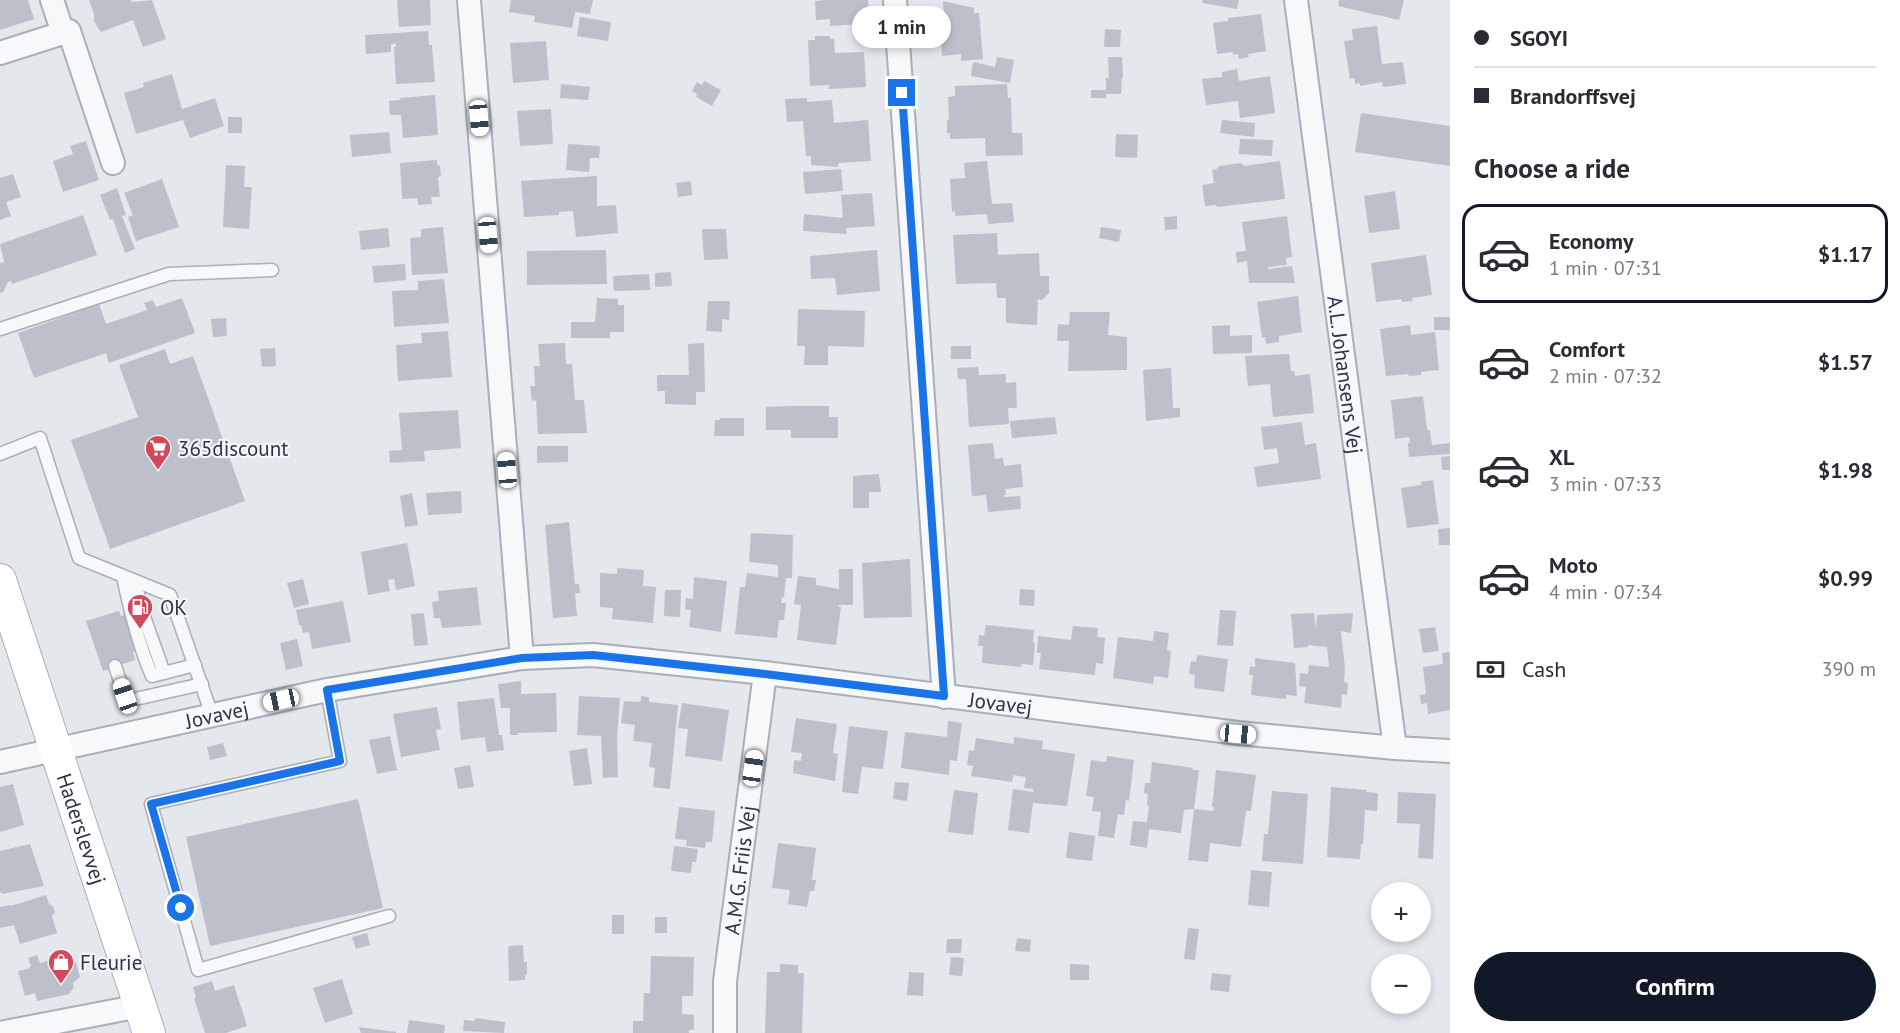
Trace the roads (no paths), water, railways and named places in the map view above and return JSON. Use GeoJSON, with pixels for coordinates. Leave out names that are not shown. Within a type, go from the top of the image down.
{"type":"FeatureCollection","features":[{"type":"Feature","properties":{"kind":"street"},"geometry":{"type":"LineString","coordinates":[[52,0],[63,33]]}},
{"type":"Feature","properties":{"kind":"street"},"geometry":{"type":"LineString","coordinates":[[469,0],[522,658]]}},
{"type":"Feature","properties":{"kind":"street"},"geometry":{"type":"LineString","coordinates":[[896,0],[944,696]]}},
{"type":"Feature","properties":{"kind":"street","name":"A.L. Johansens Vej"},"geometry":{"type":"LineString","coordinates":[[1296,0],[1395,748]]}},
{"type":"Feature","properties":{"kind":"street"},"geometry":{"type":"LineString","coordinates":[[0,53],[69,31],[113,163]]}},
{"type":"Feature","properties":{"kind":"street","name":"Haderslevvej"},"geometry":{"type":"LineString","coordinates":[[0,580],[8,627],[57,751],[145,1020]]}},
{"type":"Feature","properties":{"kind":"street","name":"Jovavej"},"geometry":{"type":"LineString","coordinates":[[0,762],[327,690],[522,658],[593,655],[765,674],[1238,734],[1450,751]]}},
{"type":"Feature","properties":{"kind":"street","name":"A.M.G. Friis Vej"},"geometry":{"type":"LineString","coordinates":[[725,1033],[725,981],[765,674]]}},
{"type":"Feature","properties":{"kind":"street"},"geometry":{"type":"LineString","coordinates":[[0,1033],[145,1020]]}},
{"type":"Feature","properties":{"kind":"lane"},"geometry":{"type":"LineString","coordinates":[[0,329],[169,274],[272,270]]}},
{"type":"Feature","properties":{"kind":"lane"},"geometry":{"type":"LineString","coordinates":[[0,454],[40,438],[79,558],[170,595],[212,716]]}},
{"type":"Feature","properties":{"kind":"lane"},"geometry":{"type":"LineString","coordinates":[[129,578],[164,673],[195,665]]}},
{"type":"Feature","properties":{"kind":"lane"},"geometry":{"type":"LineString","coordinates":[[115,666],[125,696],[131,700],[202,684]]}},
{"type":"Feature","properties":{"kind":"lane"},"geometry":{"type":"LineString","coordinates":[[327,690],[340,761],[151,804],[198,970],[388,916]]}},
{"type":"Feature","properties":{"kind":"place","name":"365discount"},"geometry":{"type":"Point","coordinates":[158,471]}},
{"type":"Feature","properties":{"kind":"place","name":"OK"},"geometry":{"type":"Point","coordinates":[140,630]}},
{"type":"Feature","properties":{"kind":"place","name":"Fleurie"},"geometry":{"type":"Point","coordinates":[61,985]}}]}
